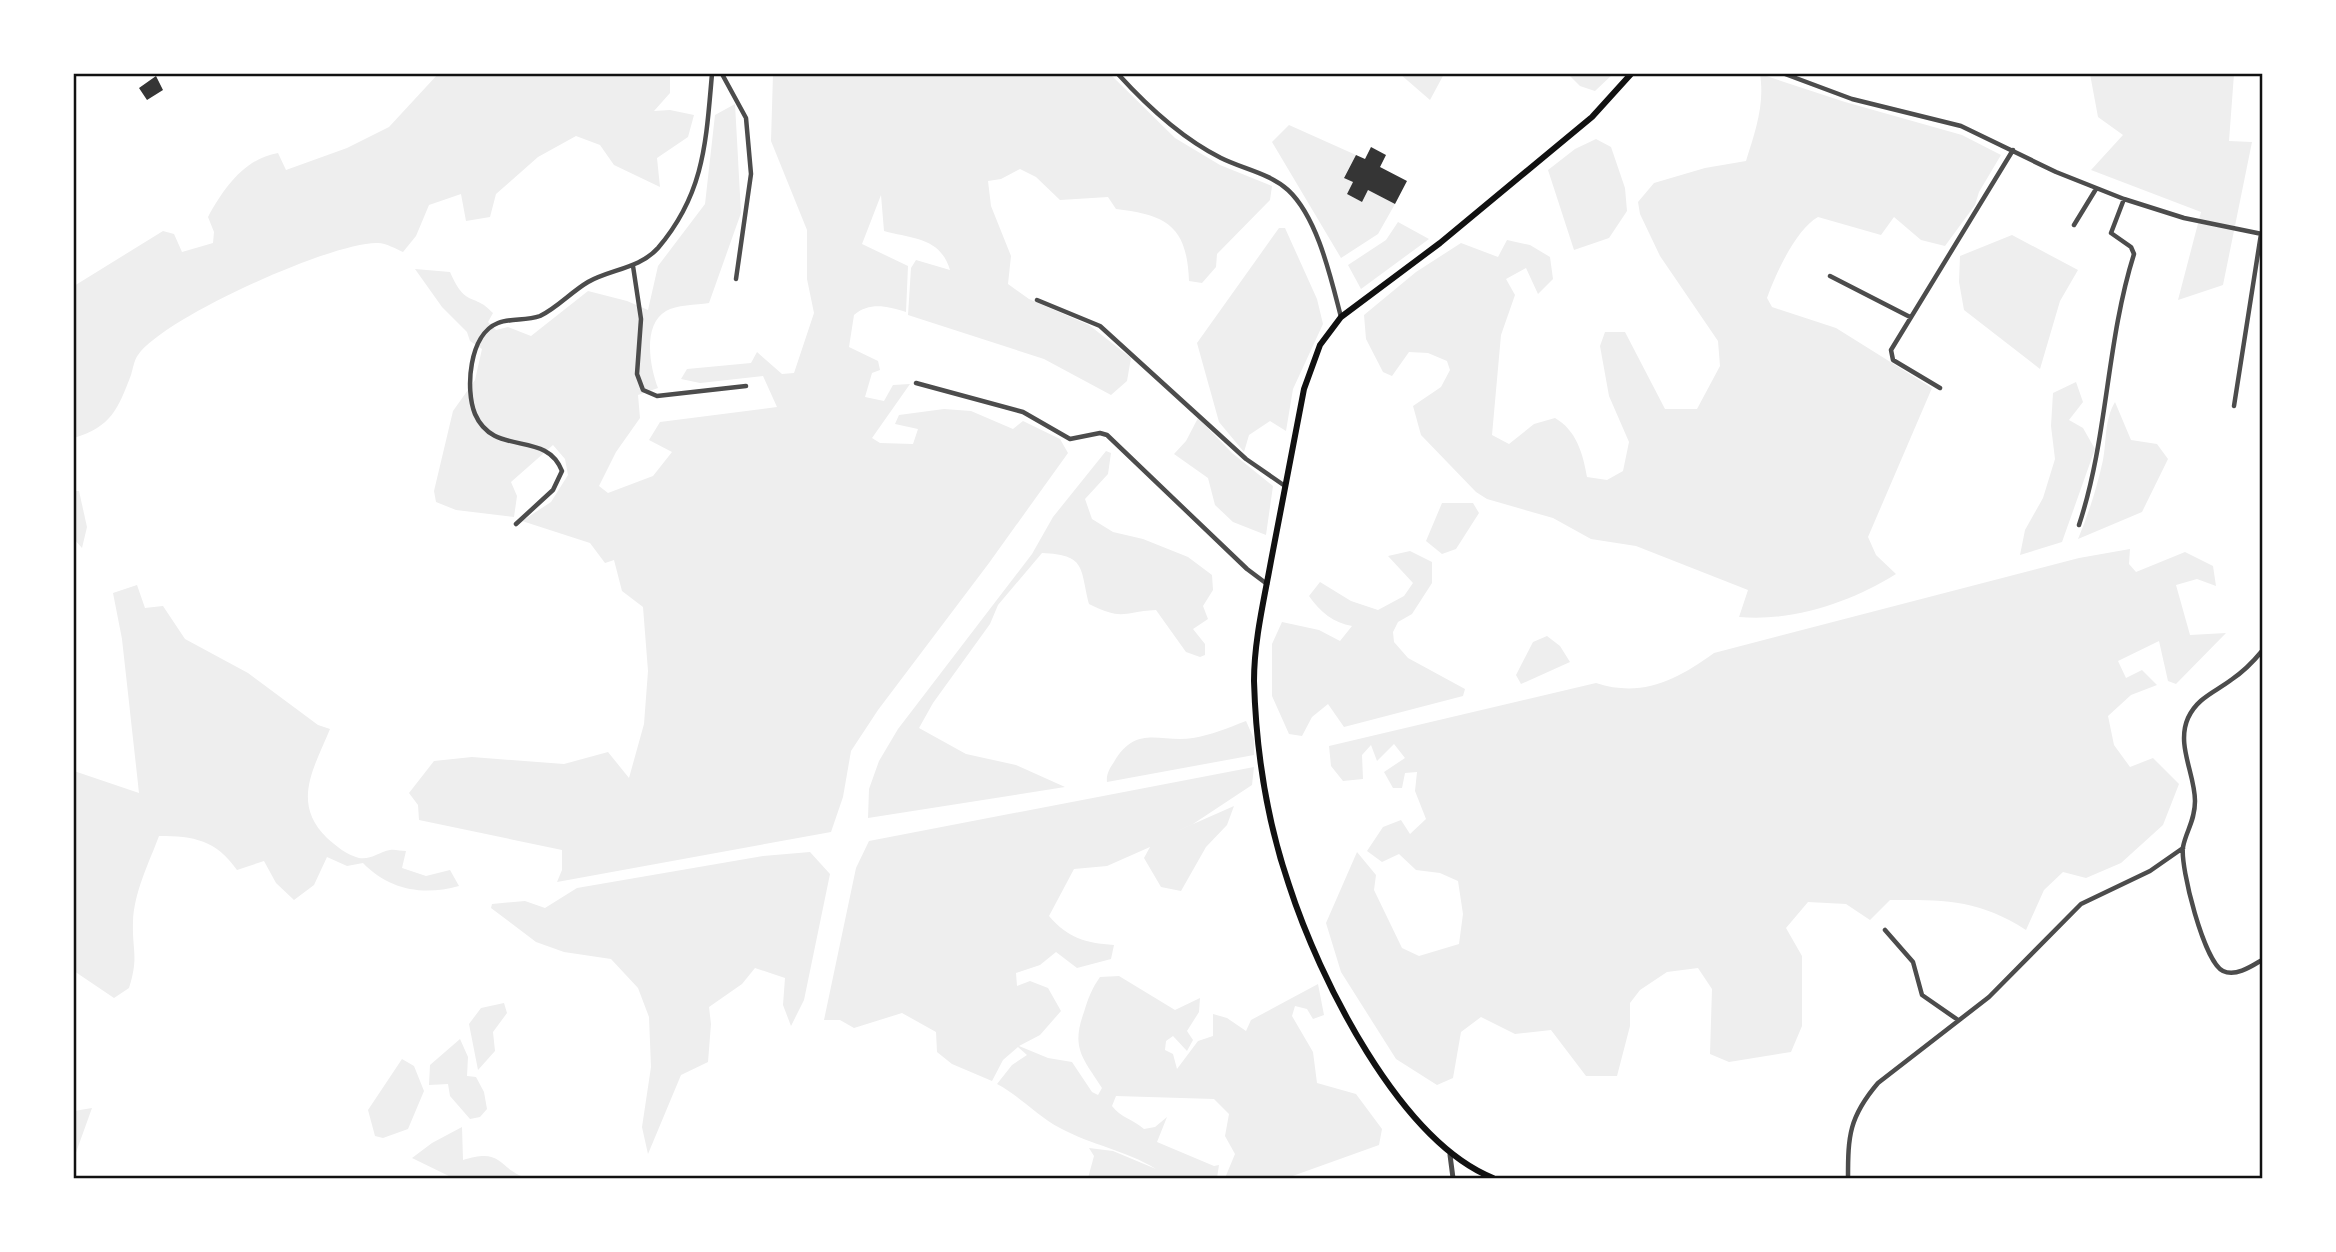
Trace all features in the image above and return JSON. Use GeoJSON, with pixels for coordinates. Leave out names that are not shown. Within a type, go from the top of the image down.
{"type":"FeatureCollection","features":[{"type":"Feature","properties":{"kind":"main road"},"geometry":{"type":"LineString","coordinates":[[1493,1178],[1450,1155],[1396,1094],[1360,1039],[1315,951],[1288,884],[1270,810],[1256,712],[1256,654],[1308,372],[1320,345],[1341,317],[1440,243],[1592,117],[1631,74]]}},
{"type":"Feature","properties":{"kind":"street"},"geometry":{"type":"LineString","coordinates":[[516,524],[553,490],[562,471],[559,463],[541,449],[503,441],[491,436],[482,427],[475,414],[470,382],[482,338],[488,328],[499,323],[540,316],[591,281],[633,266],[657,248],[695,185],[708,140],[712,74]]}},
{"type":"Feature","properties":{"kind":"street"},"geometry":{"type":"LineString","coordinates":[[722,74],[746,118],[749,153],[750,192],[736,279]]}},
{"type":"Feature","properties":{"kind":"street"},"geometry":{"type":"LineString","coordinates":[[1118,74],[1150,108],[1192,141],[1223,159],[1264,174],[1290,191],[1320,243],[1341,317]]}},
{"type":"Feature","properties":{"kind":"street"},"geometry":{"type":"LineString","coordinates":[[1785,74],[1852,100],[1961,126],[2096,189],[2124,199],[2184,218],[2262,234],[2234,406]]}},
{"type":"Feature","properties":{"kind":"street"},"geometry":{"type":"LineString","coordinates":[[1940,387],[1892,360],[1890,355],[1893,345],[2013,150]]}},
{"type":"Feature","properties":{"kind":"street"},"geometry":{"type":"LineString","coordinates":[[2074,225],[2096,189]]}},
{"type":"Feature","properties":{"kind":"street"},"geometry":{"type":"LineString","coordinates":[[2079,525],[2094,480],[2109,360],[2124,285],[2134,254],[2131,247],[2111,233],[2124,199]]}},
{"type":"Feature","properties":{"kind":"street"},"geometry":{"type":"LineString","coordinates":[[633,266],[641,319],[637,374],[643,390],[657,396],[746,386]]}},
{"type":"Feature","properties":{"kind":"street"},"geometry":{"type":"LineString","coordinates":[[1830,276],[1910,317]]}},
{"type":"Feature","properties":{"kind":"street"},"geometry":{"type":"LineString","coordinates":[[1037,300],[1100,326],[1246,459],[1285,486]]}},
{"type":"Feature","properties":{"kind":"street"},"geometry":{"type":"LineString","coordinates":[[916,383],[1023,412],[1070,439],[1100,433],[1107,435],[1247,569],[1267,584]]}},
{"type":"Feature","properties":{"kind":"street"},"geometry":{"type":"LineString","coordinates":[[1849,1178],[1850,1133],[1863,1101],[1893,1070],[2001,986],[2034,948],[2081,904],[2150,871],[2183,848],[2190,832],[2195,802],[2183,738],[2188,718],[2202,699],[2234,679],[2263,651]]}},
{"type":"Feature","properties":{"kind":"street"},"geometry":{"type":"LineString","coordinates":[[2183,848],[2194,914],[2216,966],[2228,973],[2237,972],[2263,960]]}},
{"type":"Feature","properties":{"kind":"street"},"geometry":{"type":"LineString","coordinates":[[1885,930],[1913,962],[1922,995],[1958,1020]]}},
{"type":"Feature","properties":{"kind":"street"},"geometry":{"type":"LineString","coordinates":[[1450,1155],[1453,1178]]}},
{"type":"Feature","properties":{"kind":"shaded area"},"geometry":{"type":"Polygon","coordinates":[[[438,74],[670,74],[670,93],[654,111],[670,110],[694,115],[688,137],[657,158],[660,187],[614,165],[600,145],[576,136],[538,157],[496,194],[490,217],[466,221],[461,194],[429,205],[416,236],[403,252],[378,243],[325,254],[251,284],[213,303],[154,339],[137,357],[122,398],[111,415],[97,428],[74,438],[74,286],[163,231],[174,234],[182,252],[213,243],[214,232],[208,217],[228,186],[245,168],[266,156],[278,153],[286,170],[347,148],[389,127],[438,74]]]}},
{"type":"Feature","properties":{"kind":"shaded area"},"geometry":{"type":"Polygon","coordinates":[[[773,74],[1110,74],[1175,138],[1220,165],[1272,186],[1270,200],[1217,254],[1216,267],[1202,283],[1189,281],[1184,247],[1171,227],[1161,220],[1116,209],[1108,197],[1060,200],[1036,177],[1020,169],[1001,179],[988,181],[991,206],[1011,256],[1008,284],[1029,299],[1089,325],[1131,358],[1127,381],[1111,395],[1044,359],[908,315],[911,268],[916,260],[950,270],[940,251],[932,245],[884,231],[881,195],[862,244],[908,266],[906,312],[878,306],[860,311],[854,315],[849,347],[878,361],[880,370],[872,373],[865,397],[884,401],[893,385],[910,384],[872,438],[880,443],[913,444],[918,429],[895,424],[899,415],[944,409],[971,411],[1013,429],[1023,421],[1060,439],[1068,453],[878,710],[851,751],[843,797],[831,832],[557,882],[562,870],[562,850],[419,820],[418,805],[409,793],[434,761],[472,757],[564,764],[608,752],[629,778],[644,724],[648,671],[643,607],[622,591],[614,560],[605,563],[590,543],[522,521],[551,502],[568,475],[565,459],[553,445],[511,482],[517,496],[514,517],[456,510],[436,502],[434,491],[453,411],[475,380],[482,349],[470,341],[467,332],[442,307],[415,269],[450,272],[466,296],[493,313],[488,322],[496,330],[508,327],[531,336],[588,291],[627,301],[648,310],[658,266],[705,204],[715,115],[735,104],[741,213],[709,303],[675,308],[658,317],[650,347],[652,369],[658,388],[638,395],[640,418],[616,452],[599,486],[608,493],[653,476],[672,452],[649,440],[660,422],[777,407],[763,376],[700,383],[681,379],[687,369],[751,363],[757,352],[782,374],[794,373],[814,313],[807,279],[807,230],[771,141],[773,74]]]}},
{"type":"Feature","properties":{"kind":"shaded area"},"geometry":{"type":"Polygon","coordinates":[[[1400,74],[1444,74],[1430,100],[1400,74]]]}},
{"type":"Feature","properties":{"kind":"shaded area"},"geometry":{"type":"Polygon","coordinates":[[[1568,74],[1613,74],[1595,91],[1580,86],[1568,74]]]}},
{"type":"Feature","properties":{"kind":"shaded area"},"geometry":{"type":"Polygon","coordinates":[[[1760,74],[1845,102],[1962,135],[2001,155],[1979,192],[1975,205],[1945,246],[1921,240],[1894,217],[1881,235],[1818,217],[1794,242],[1767,298],[1772,307],[1836,328],[1932,388],[1868,537],[1876,555],[1896,574],[1860,593],[1821,608],[1780,616],[1739,617],[1748,590],[1636,546],[1591,539],[1553,518],[1487,499],[1476,492],[1421,435],[1413,406],[1441,387],[1450,370],[1447,361],[1428,353],[1409,352],[1392,376],[1383,372],[1366,339],[1364,315],[1416,272],[1461,243],[1498,257],[1507,240],[1530,245],[1550,257],[1553,279],[1538,294],[1526,268],[1506,279],[1515,295],[1501,335],[1492,435],[1509,444],[1534,424],[1555,418],[1568,429],[1577,443],[1587,477],[1607,480],[1623,471],[1629,442],[1609,396],[1600,346],[1605,332],[1625,332],[1665,409],[1697,409],[1720,366],[1718,341],[1660,256],[1640,214],[1638,202],[1654,183],[1705,168],[1746,161],[1760,108],[1760,74]]]}},
{"type":"Feature","properties":{"kind":"shaded area"},"geometry":{"type":"Polygon","coordinates":[[[2090,74],[2234,74],[2229,141],[2252,142],[2223,285],[2178,300],[2201,212],[2091,170],[2123,135],[2098,117],[2090,74]]]}},
{"type":"Feature","properties":{"kind":"shaded area"},"geometry":{"type":"Polygon","coordinates":[[[1289,125],[1356,155],[1344,177],[1353,182],[1347,194],[1362,202],[1368,190],[1395,204],[1378,234],[1341,258],[1272,142],[1289,125]]]}},
{"type":"Feature","properties":{"kind":"shaded area"},"geometry":{"type":"Polygon","coordinates":[[[1596,139],[1611,147],[1625,188],[1627,211],[1609,238],[1574,250],[1548,170],[1575,149],[1596,139]]]}},
{"type":"Feature","properties":{"kind":"shaded area"},"geometry":{"type":"Polygon","coordinates":[[[1398,222],[1429,239],[1361,289],[1348,265],[1386,240],[1398,222]]]}},
{"type":"Feature","properties":{"kind":"shaded area"},"geometry":{"type":"Polygon","coordinates":[[[1279,228],[1285,228],[1317,299],[1323,324],[1293,389],[1286,431],[1270,421],[1249,435],[1244,452],[1219,422],[1197,343],[1279,228]]]}},
{"type":"Feature","properties":{"kind":"shaded area"},"geometry":{"type":"Polygon","coordinates":[[[2012,235],[2078,270],[2060,301],[2040,369],[1964,310],[1959,282],[1960,256],[2012,235]]]}},
{"type":"Feature","properties":{"kind":"shaded area"},"geometry":{"type":"Polygon","coordinates":[[[2076,382],[2083,402],[2069,420],[2083,428],[2095,449],[2062,542],[2020,555],[2025,530],[2043,498],[2055,459],[2051,426],[2053,393],[2076,382]]]}},
{"type":"Feature","properties":{"kind":"shaded area"},"geometry":{"type":"Polygon","coordinates":[[[2115,402],[2131,440],[2157,444],[2168,459],[2142,512],[2078,539],[2098,480],[2107,423],[2115,402]]]}},
{"type":"Feature","properties":{"kind":"shaded area"},"geometry":{"type":"Polygon","coordinates":[[[1198,418],[1232,453],[1273,486],[1266,535],[1233,522],[1215,505],[1208,478],[1174,454],[1186,441],[1198,418]]]}},
{"type":"Feature","properties":{"kind":"shaded area"},"geometry":{"type":"Polygon","coordinates":[[[1106,451],[1111,453],[1108,474],[1085,499],[1092,519],[1113,532],[1143,539],[1188,557],[1212,575],[1213,590],[1203,606],[1208,619],[1193,629],[1205,644],[1205,655],[1200,657],[1186,652],[1156,610],[1116,614],[1089,604],[1079,565],[1067,557],[1042,553],[998,605],[990,624],[933,703],[919,728],[966,754],[1016,765],[1065,787],[868,818],[869,789],[879,761],[898,729],[1032,554],[1053,517],[1106,451]]]}},
{"type":"Feature","properties":{"kind":"shaded area"},"geometry":{"type":"Polygon","coordinates":[[[74,491],[79,491],[87,527],[82,548],[74,539],[74,491]]]}},
{"type":"Feature","properties":{"kind":"shaded area"},"geometry":{"type":"Polygon","coordinates":[[[1442,503],[1473,503],[1479,513],[1456,549],[1442,554],[1426,541],[1442,503]]]}},
{"type":"Feature","properties":{"kind":"shaded area"},"geometry":{"type":"Polygon","coordinates":[[[2130,549],[2129,564],[2136,572],[2185,552],[2213,566],[2216,586],[2197,579],[2176,585],[2190,635],[2226,633],[2176,684],[2168,681],[2159,641],[2118,661],[2126,678],[2142,670],[2157,685],[2131,695],[2108,716],[2114,745],[2130,767],[2153,758],[2179,784],[2163,825],[2121,863],[2086,878],[2063,872],[2044,890],[2026,930],[1992,912],[1960,903],[1890,900],[1870,920],[1846,904],[1808,902],[1786,928],[1802,956],[1802,1026],[1791,1052],[1729,1062],[1710,1054],[1712,989],[1698,968],[1667,972],[1640,990],[1630,1003],[1630,1026],[1617,1076],[1586,1076],[1551,1030],[1515,1034],[1481,1017],[1461,1032],[1453,1078],[1437,1085],[1396,1059],[1341,972],[1326,923],[1357,852],[1376,875],[1374,890],[1402,948],[1419,956],[1459,944],[1463,914],[1458,881],[1440,873],[1416,870],[1399,854],[1382,862],[1367,851],[1383,827],[1401,820],[1410,834],[1426,819],[1415,791],[1417,772],[1405,773],[1402,788],[1393,788],[1384,772],[1405,758],[1394,744],[1377,761],[1371,745],[1362,755],[1363,779],[1343,781],[1331,766],[1329,746],[1596,683],[1629,688],[1658,684],[1686,671],[1714,653],[2079,558],[2130,549]]]}},
{"type":"Feature","properties":{"kind":"shaded area"},"geometry":{"type":"Polygon","coordinates":[[[1410,551],[1432,562],[1432,583],[1412,614],[1398,622],[1393,632],[1394,642],[1408,658],[1465,689],[1463,696],[1344,727],[1328,704],[1312,717],[1302,736],[1289,734],[1272,696],[1272,644],[1282,622],[1319,630],[1340,641],[1352,626],[1328,616],[1309,596],[1320,582],[1351,601],[1378,610],[1404,596],[1413,583],[1388,556],[1410,551]]]}},
{"type":"Feature","properties":{"kind":"shaded area"},"geometry":{"type":"Polygon","coordinates":[[[137,585],[145,608],[163,606],[185,639],[248,673],[318,725],[330,729],[313,771],[308,798],[316,825],[327,838],[359,858],[392,850],[406,851],[402,868],[426,876],[450,870],[459,886],[432,890],[407,888],[384,879],[363,863],[347,866],[327,857],[314,885],[294,900],[276,883],[264,861],[237,870],[221,852],[203,842],[183,837],[159,836],[136,900],[133,922],[134,961],[129,988],[114,998],[74,971],[74,771],[139,793],[122,639],[113,593],[137,585]]]}},
{"type":"Feature","properties":{"kind":"shaded area"},"geometry":{"type":"Polygon","coordinates":[[[1547,636],[1560,646],[1570,662],[1521,684],[1516,675],[1533,642],[1547,636]]]}},
{"type":"Feature","properties":{"kind":"shaded area"},"geometry":{"type":"Polygon","coordinates":[[[1246,721],[1254,739],[1254,755],[1107,782],[1111,767],[1122,750],[1140,739],[1193,738],[1246,721]]]}},
{"type":"Feature","properties":{"kind":"shaded area"},"geometry":{"type":"Polygon","coordinates":[[[1254,767],[1252,785],[1193,824],[1157,840],[1234,806],[1227,825],[1206,847],[1181,891],[1161,887],[1144,858],[1150,847],[1107,866],[1074,869],[1049,916],[1063,930],[1078,938],[1114,945],[1111,959],[1077,968],[1056,952],[1040,965],[1016,973],[1017,986],[1030,981],[1048,988],[1061,1011],[1040,1035],[1019,1046],[1048,1058],[1072,1062],[1092,1092],[1098,1095],[1102,1088],[1084,1060],[1079,1035],[1089,998],[1100,977],[1119,976],[1175,1010],[1200,998],[1199,1012],[1187,1031],[1193,1040],[1187,1051],[1173,1036],[1166,1041],[1165,1050],[1173,1054],[1177,1069],[1198,1041],[1213,1036],[1213,1014],[1227,1018],[1246,1031],[1251,1020],[1318,984],[1324,1015],[1313,1019],[1307,1009],[1295,1006],[1292,1016],[1313,1052],[1317,1083],[1356,1094],[1382,1129],[1379,1145],[1287,1178],[1225,1178],[1235,1154],[1225,1136],[1229,1114],[1214,1099],[1116,1096],[1112,1106],[1144,1129],[1155,1127],[1167,1117],[1157,1142],[1214,1166],[1219,1165],[1217,1178],[1088,1178],[1094,1156],[1089,1148],[1113,1151],[1156,1169],[1060,1128],[997,1084],[1012,1065],[1027,1055],[1018,1047],[1003,1060],[992,1081],[952,1064],[937,1052],[936,1032],[902,1013],[854,1028],[840,1020],[824,1020],[856,868],[869,841],[1254,767]]]}},
{"type":"Feature","properties":{"kind":"shaded area"},"geometry":{"type":"Polygon","coordinates":[[[810,852],[830,874],[804,1000],[791,1026],[783,1005],[785,978],[755,968],[742,984],[709,1007],[711,1024],[708,1062],[681,1075],[648,1154],[642,1127],[651,1067],[649,1017],[638,988],[611,959],[564,952],[536,942],[491,908],[492,904],[525,901],[545,908],[577,888],[763,856],[810,852]]]}},
{"type":"Feature","properties":{"kind":"shaded area"},"geometry":{"type":"Polygon","coordinates":[[[504,1003],[507,1013],[493,1032],[495,1051],[478,1070],[469,1024],[481,1008],[504,1003]]]}},
{"type":"Feature","properties":{"kind":"shaded area"},"geometry":{"type":"Polygon","coordinates":[[[460,1039],[468,1057],[467,1076],[476,1077],[484,1092],[487,1109],[480,1117],[470,1119],[450,1096],[448,1084],[429,1085],[430,1065],[460,1039]]]}},
{"type":"Feature","properties":{"kind":"shaded area"},"geometry":{"type":"Polygon","coordinates":[[[402,1059],[414,1066],[424,1091],[408,1129],[383,1138],[375,1136],[368,1110],[402,1059]]]}},
{"type":"Feature","properties":{"kind":"shaded area"},"geometry":{"type":"Polygon","coordinates":[[[92,1108],[74,1158],[74,1111],[92,1108]]]}},
{"type":"Feature","properties":{"kind":"shaded area"},"geometry":{"type":"Polygon","coordinates":[[[462,1127],[463,1160],[486,1156],[527,1178],[453,1178],[412,1158],[432,1143],[462,1127]]]}},
{"type":"Feature","properties":{"kind":"building"},"geometry":{"type":"Polygon","coordinates":[[[156,76],[163,90],[147,100],[139,88],[156,76]]]}},
{"type":"Feature","properties":{"kind":"building"},"geometry":{"type":"Polygon","coordinates":[[[1371,147],[1386,155],[1380,167],[1407,181],[1395,204],[1368,190],[1362,202],[1347,194],[1353,182],[1344,178],[1356,155],[1365,159],[1371,147]]]}}]}
